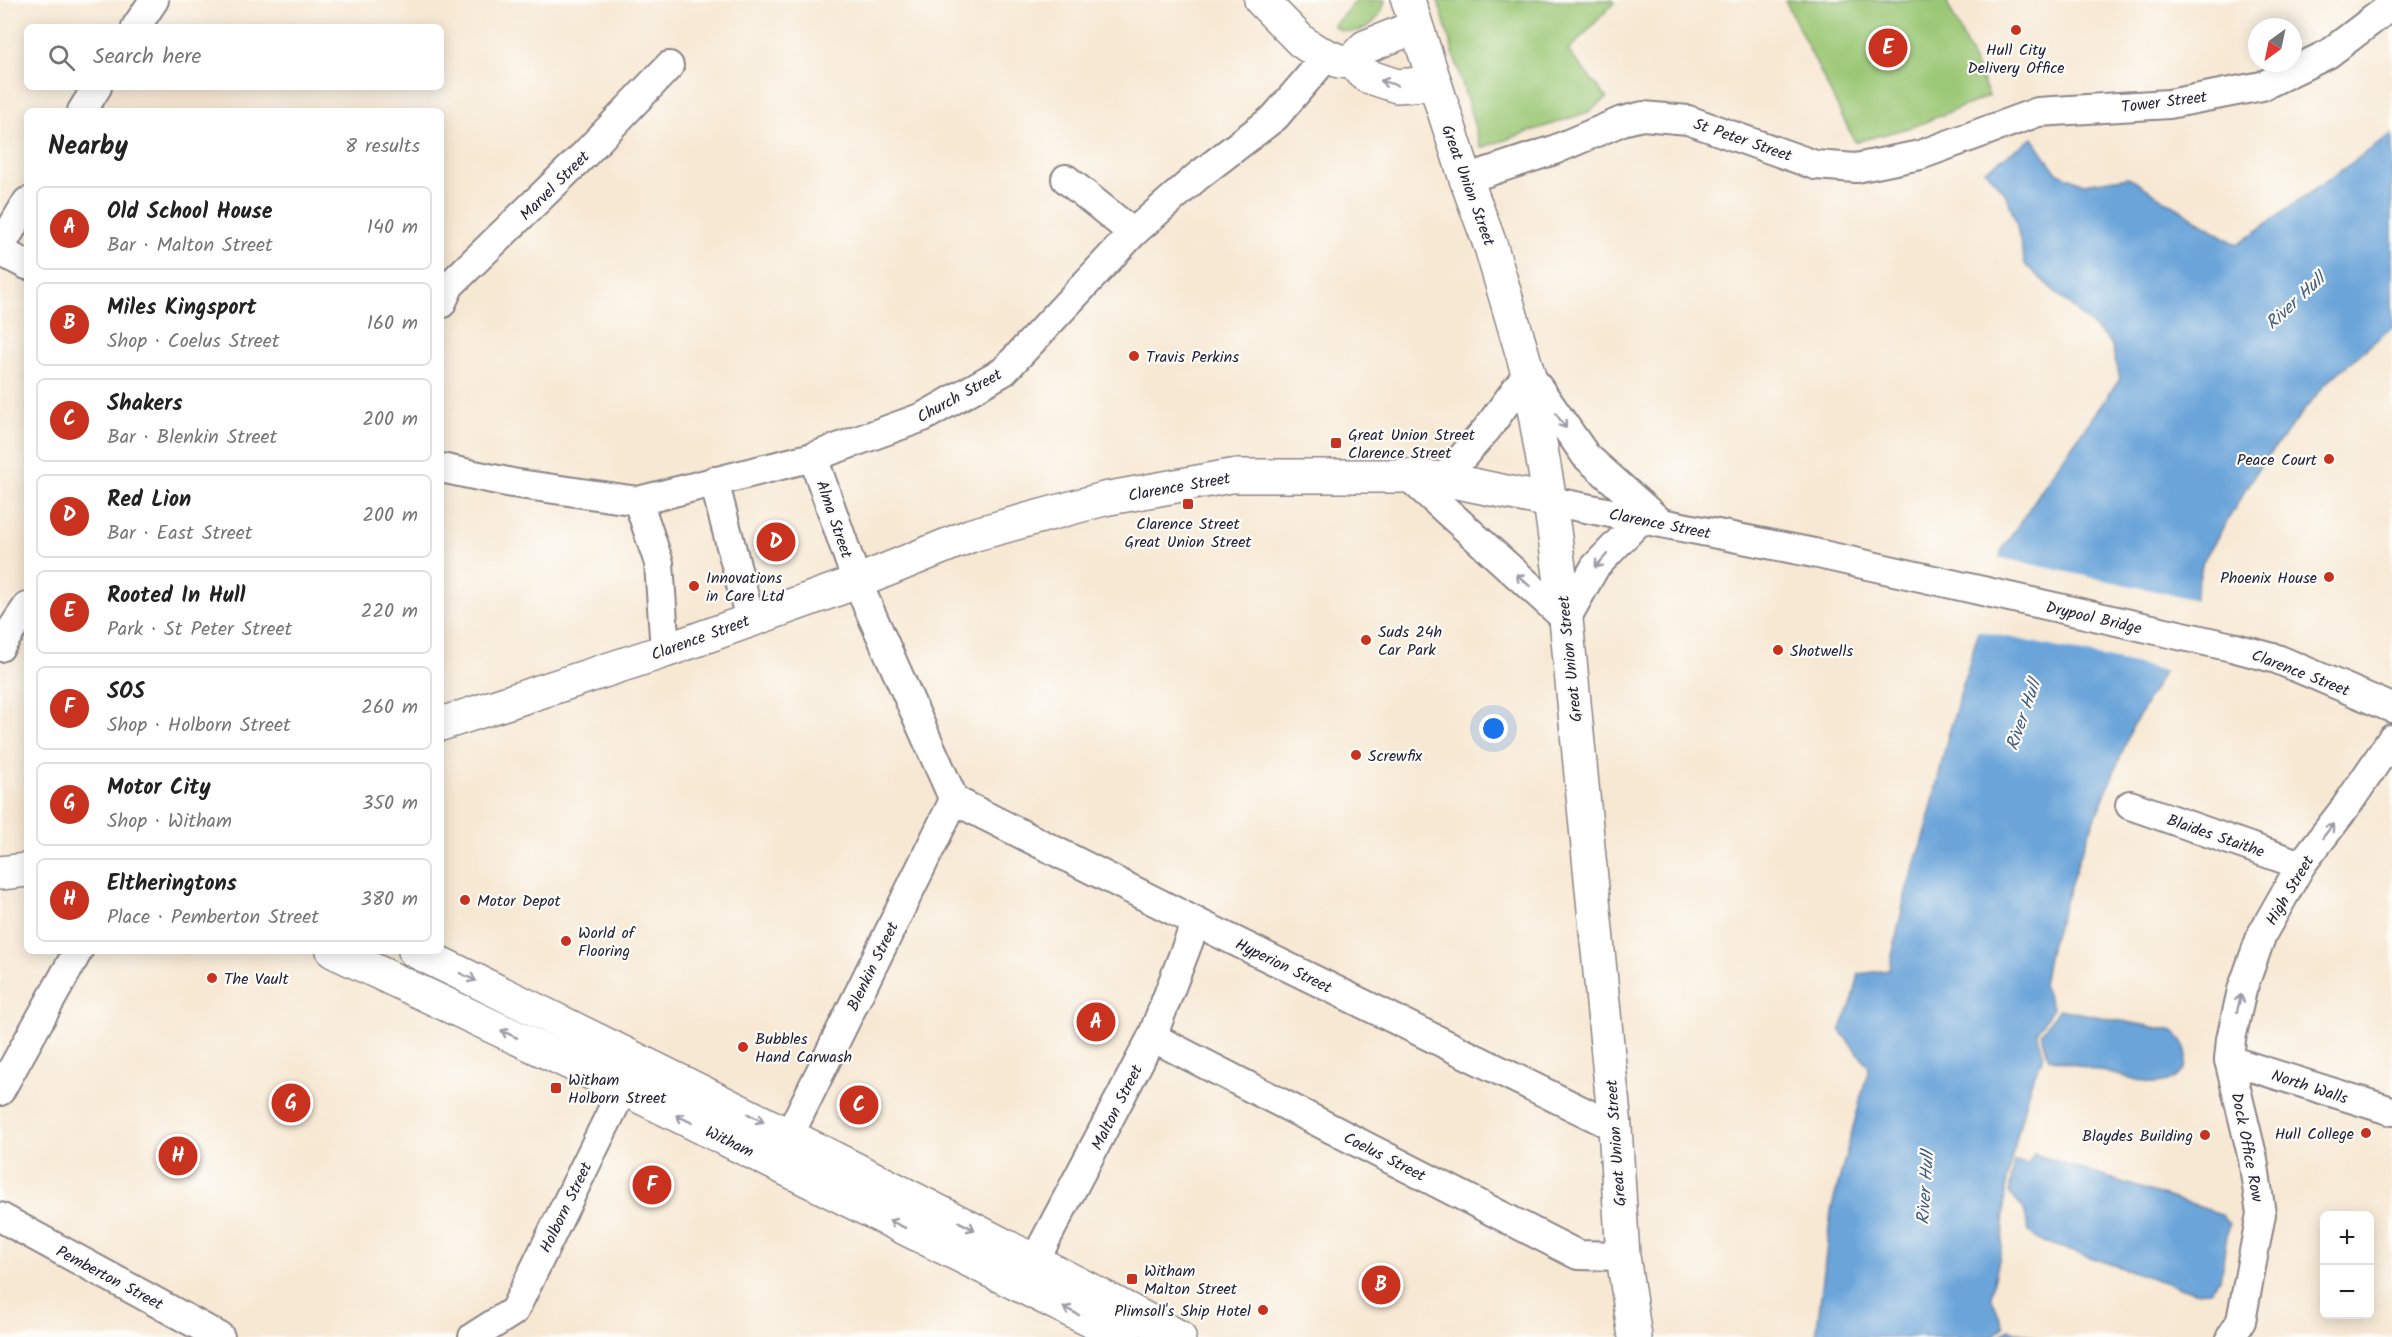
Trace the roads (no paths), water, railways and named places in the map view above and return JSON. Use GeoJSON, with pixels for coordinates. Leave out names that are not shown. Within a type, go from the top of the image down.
{"type":"FeatureCollection","features":[{"type":"Feature","properties":{"kind":"main road"},"geometry":{"type":"LineString","coordinates":[[1261,0],[1301,41],[1339,59],[1367,76],[1397,86],[1433,83]]}},
{"type":"Feature","properties":{"kind":"main road"},"geometry":{"type":"LineString","coordinates":[[1339,59],[1365,47],[1411,14]]}},
{"type":"Feature","properties":{"kind":"main road","name":"Great Union Street"},"geometry":{"type":"LineString","coordinates":[[1411,14],[1491,247],[1528,373],[1550,501],[1566,619],[1615,1126],[1623,1256],[1635,1337]]}},
{"type":"Feature","properties":{"kind":"main road","name":"Clarence Street"},"geometry":{"type":"LineString","coordinates":[[444,723],[665,651],[857,582],[972,534],[1116,497],[1231,476],[1408,476],[1443,479],[1550,501]]}},
{"type":"Feature","properties":{"kind":"main road"},"geometry":{"type":"LineString","coordinates":[[0,873],[24,870]]}},
{"type":"Feature","properties":{"kind":"main road","name":"Witham"},"geometry":{"type":"LineString","coordinates":[[339,954],[623,1088],[782,1149]]}},
{"type":"Feature","properties":{"kind":"main road","name":"Witham"},"geometry":{"type":"LineString","coordinates":[[421,954],[638,1059],[782,1149],[1029,1273],[1179,1337]]}},
{"type":"Feature","properties":{"kind":"main road","name":"Witham"},"geometry":{"type":"LineString","coordinates":[[1029,1273],[1124,1337]]}},
{"type":"Feature","properties":{"kind":"street"},"geometry":{"type":"LineString","coordinates":[[138,24],[154,0]]}},
{"type":"Feature","properties":{"kind":"street","name":"Tower Street"},"geometry":{"type":"LineString","coordinates":[[1920,154],[2038,112],[2169,104],[2262,86],[2328,54],[2392,5]]}},
{"type":"Feature","properties":{"kind":"street","name":"Church Street"},"geometry":{"type":"LineString","coordinates":[[444,469],[512,483],[638,501],[813,457],[923,417],[1004,371],[1133,233],[1198,176],[1275,117],[1339,59]]}},
{"type":"Feature","properties":{"kind":"street","name":"Marvel Street"},"geometry":{"type":"LineString","coordinates":[[444,298],[450,285],[576,163],[669,66]]}},
{"type":"Feature","properties":{"kind":"street"},"geometry":{"type":"LineString","coordinates":[[84,108],[95,90]]}},
{"type":"Feature","properties":{"kind":"street","name":"St Peter Street"},"geometry":{"type":"LineString","coordinates":[[1466,179],[1554,150],[1623,121],[1643,116],[1688,120],[1815,165],[1856,168],[1920,154]]}},
{"type":"Feature","properties":{"kind":"street"},"geometry":{"type":"LineString","coordinates":[[1066,179],[1133,233]]}},
{"type":"Feature","properties":{"kind":"street"},"geometry":{"type":"LineString","coordinates":[[24,207],[0,249],[24,263]]}},
{"type":"Feature","properties":{"kind":"street"},"geometry":{"type":"LineString","coordinates":[[1408,476],[1566,619],[1595,567],[1651,521],[1586,456],[1528,373],[1487,429],[1443,479]]}},
{"type":"Feature","properties":{"kind":"street","name":"Alma Street"},"geometry":{"type":"LineString","coordinates":[[813,457],[857,582],[954,800]]}},
{"type":"Feature","properties":{"kind":"street"},"geometry":{"type":"LineString","coordinates":[[714,481],[750,619]]}},
{"type":"Feature","properties":{"kind":"street"},"geometry":{"type":"LineString","coordinates":[[638,501],[659,563],[665,651]]}},
{"type":"Feature","properties":{"kind":"street","name":"Clarence Street"},"geometry":{"type":"LineString","coordinates":[[1550,501],[1814,553],[1980,591]]}},
{"type":"Feature","properties":{"kind":"street","name":"Drypool Bridge"},"geometry":{"type":"LineString","coordinates":[[1980,591],[2208,643]]}},
{"type":"Feature","properties":{"kind":"street"},"geometry":{"type":"LineString","coordinates":[[0,647],[24,611]]}},
{"type":"Feature","properties":{"kind":"street","name":"Clarence Street"},"geometry":{"type":"LineString","coordinates":[[2208,643],[2277,659],[2392,708]]}},
{"type":"Feature","properties":{"kind":"street","name":"High Street"},"geometry":{"type":"LineString","coordinates":[[2229,1060],[2231,1039],[2242,990],[2262,934],[2301,865],[2345,808],[2392,739]]}},
{"type":"Feature","properties":{"kind":"street","name":"Hyperion Street"},"geometry":{"type":"LineString","coordinates":[[954,800],[1196,922],[1615,1126]]}},
{"type":"Feature","properties":{"kind":"street","name":"Blenkin Street"},"geometry":{"type":"LineString","coordinates":[[782,1149],[954,800]]}},
{"type":"Feature","properties":{"kind":"street","name":"Blaides Staithe"},"geometry":{"type":"LineString","coordinates":[[2130,805],[2301,865]]}},
{"type":"Feature","properties":{"kind":"street","name":"Malton Street"},"geometry":{"type":"LineString","coordinates":[[1029,1273],[1152,1037],[1196,922]]}},
{"type":"Feature","properties":{"kind":"street"},"geometry":{"type":"LineString","coordinates":[[0,1091],[76,954]]}},
{"type":"Feature","properties":{"kind":"street","name":"Coelus Street"},"geometry":{"type":"LineString","coordinates":[[1152,1037],[1578,1255],[1623,1256]]}},
{"type":"Feature","properties":{"kind":"street","name":"Holborn Street"},"geometry":{"type":"LineString","coordinates":[[473,1337],[514,1311],[638,1059]]}},
{"type":"Feature","properties":{"kind":"street","name":"North Walls"},"geometry":{"type":"LineString","coordinates":[[2229,1060],[2392,1111]]}},
{"type":"Feature","properties":{"kind":"street","name":"Dock Office Row"},"geometry":{"type":"LineString","coordinates":[[2229,1060],[2253,1159],[2261,1214],[2241,1321],[2231,1337]]}},
{"type":"Feature","properties":{"kind":"street","name":"Pemberton Street"},"geometry":{"type":"LineString","coordinates":[[0,1217],[220,1337]]}},
{"type":"Feature","properties":{"kind":"water","name":"River Hull"},"geometry":{"type":"Polygon","coordinates":[[[2392,134],[2392,327],[2325,384],[2260,466],[2203,561],[2188,628],[2132,728],[2080,856],[2049,952],[2043,985],[2053,1008],[2037,1032],[2044,1056],[2030,1085],[2005,1191],[2002,1246],[1991,1296],[2004,1327],[1992,1337],[1816,1337],[1831,1211],[1869,1067],[1840,1031],[1853,999],[1859,974],[1889,970],[1906,892],[1925,835],[1947,740],[2002,550],[2054,471],[2120,379],[2111,343],[2025,264],[2016,222],[2007,196],[1985,170],[2033,138],[2056,172],[2084,184],[2128,177],[2237,245],[2392,134]]]}},
{"type":"Feature","properties":{"kind":"water"},"geometry":{"type":"Polygon","coordinates":[[[2059,1009],[2174,1031],[2186,1050],[2185,1067],[2172,1079],[2150,1083],[2049,1058],[2041,1033],[2059,1009]]]}},
{"type":"Feature","properties":{"kind":"water"},"geometry":{"type":"Polygon","coordinates":[[[2034,1154],[2221,1214],[2229,1224],[2220,1279],[2210,1291],[2194,1292],[2038,1240],[2029,1231],[2024,1209],[2009,1194],[2014,1161],[2028,1164],[2034,1154]]]}},
{"type":"Feature","properties":{"kind":"water"},"geometry":{"type":"Polygon","coordinates":[[[2009,1329],[2035,1337],[2000,1337],[2009,1329]]]}},
{"type":"Feature","properties":{"kind":"place","name":"Hull City Delivery Office"},"geometry":{"type":"Point","coordinates":[2016,30]}},
{"type":"Feature","properties":{"kind":"place","name":"Rooted In Hull"},"geometry":{"type":"Point","coordinates":[1888,48]}},
{"type":"Feature","properties":{"kind":"place","name":"Travis Perkins"},"geometry":{"type":"Point","coordinates":[1134,356]}},
{"type":"Feature","properties":{"kind":"place","name":"Great Union Street Clarence Street"},"geometry":{"type":"Point","coordinates":[1336,443]}},
{"type":"Feature","properties":{"kind":"place","name":"Peace Court"},"geometry":{"type":"Point","coordinates":[2329,459]}},
{"type":"Feature","properties":{"kind":"place","name":"Clarence Street Great Union Street"},"geometry":{"type":"Point","coordinates":[1188,504]}},
{"type":"Feature","properties":{"kind":"place","name":"Red Lion"},"geometry":{"type":"Point","coordinates":[776,542]}},
{"type":"Feature","properties":{"kind":"place","name":"Phoenix House"},"geometry":{"type":"Point","coordinates":[2329,577]}},
{"type":"Feature","properties":{"kind":"place","name":"Innovations in Care Ltd"},"geometry":{"type":"Point","coordinates":[694,586]}},
{"type":"Feature","properties":{"kind":"place","name":"Suds 24h Car Park"},"geometry":{"type":"Point","coordinates":[1366,640]}},
{"type":"Feature","properties":{"kind":"place","name":"Shotwells"},"geometry":{"type":"Point","coordinates":[1778,650]}},
{"type":"Feature","properties":{"kind":"place","name":"Screwfix"},"geometry":{"type":"Point","coordinates":[1356,755]}},
{"type":"Feature","properties":{"kind":"place","name":"Motor Depot"},"geometry":{"type":"Point","coordinates":[465,900]}},
{"type":"Feature","properties":{"kind":"place","name":"World of Flooring"},"geometry":{"type":"Point","coordinates":[566,941]}},
{"type":"Feature","properties":{"kind":"place","name":"The Vault"},"geometry":{"type":"Point","coordinates":[212,978]}},
{"type":"Feature","properties":{"kind":"place","name":"Old School House"},"geometry":{"type":"Point","coordinates":[1096,1022]}},
{"type":"Feature","properties":{"kind":"place","name":"Bubbles Hand Carwash"},"geometry":{"type":"Point","coordinates":[743,1047]}},
{"type":"Feature","properties":{"kind":"place","name":"Witham Holborn Street"},"geometry":{"type":"Point","coordinates":[556,1088]}},
{"type":"Feature","properties":{"kind":"place","name":"Motor City"},"geometry":{"type":"Point","coordinates":[291,1103]}},
{"type":"Feature","properties":{"kind":"place","name":"Shakers"},"geometry":{"type":"Point","coordinates":[859,1105]}},
{"type":"Feature","properties":{"kind":"place","name":"Hull College"},"geometry":{"type":"Point","coordinates":[2366,1133]}},
{"type":"Feature","properties":{"kind":"place","name":"Blaydes Building"},"geometry":{"type":"Point","coordinates":[2205,1135]}},
{"type":"Feature","properties":{"kind":"place","name":"Eltheringtons"},"geometry":{"type":"Point","coordinates":[178,1156]}},
{"type":"Feature","properties":{"kind":"place","name":"SOS"},"geometry":{"type":"Point","coordinates":[652,1185]}},
{"type":"Feature","properties":{"kind":"place","name":"Witham Malton Street"},"geometry":{"type":"Point","coordinates":[1132,1279]}},
{"type":"Feature","properties":{"kind":"place","name":"Miles Kingsport"},"geometry":{"type":"Point","coordinates":[1381,1285]}},
{"type":"Feature","properties":{"kind":"place","name":"Plimsoll's Ship Hotel"},"geometry":{"type":"Point","coordinates":[1263,1310]}}]}
